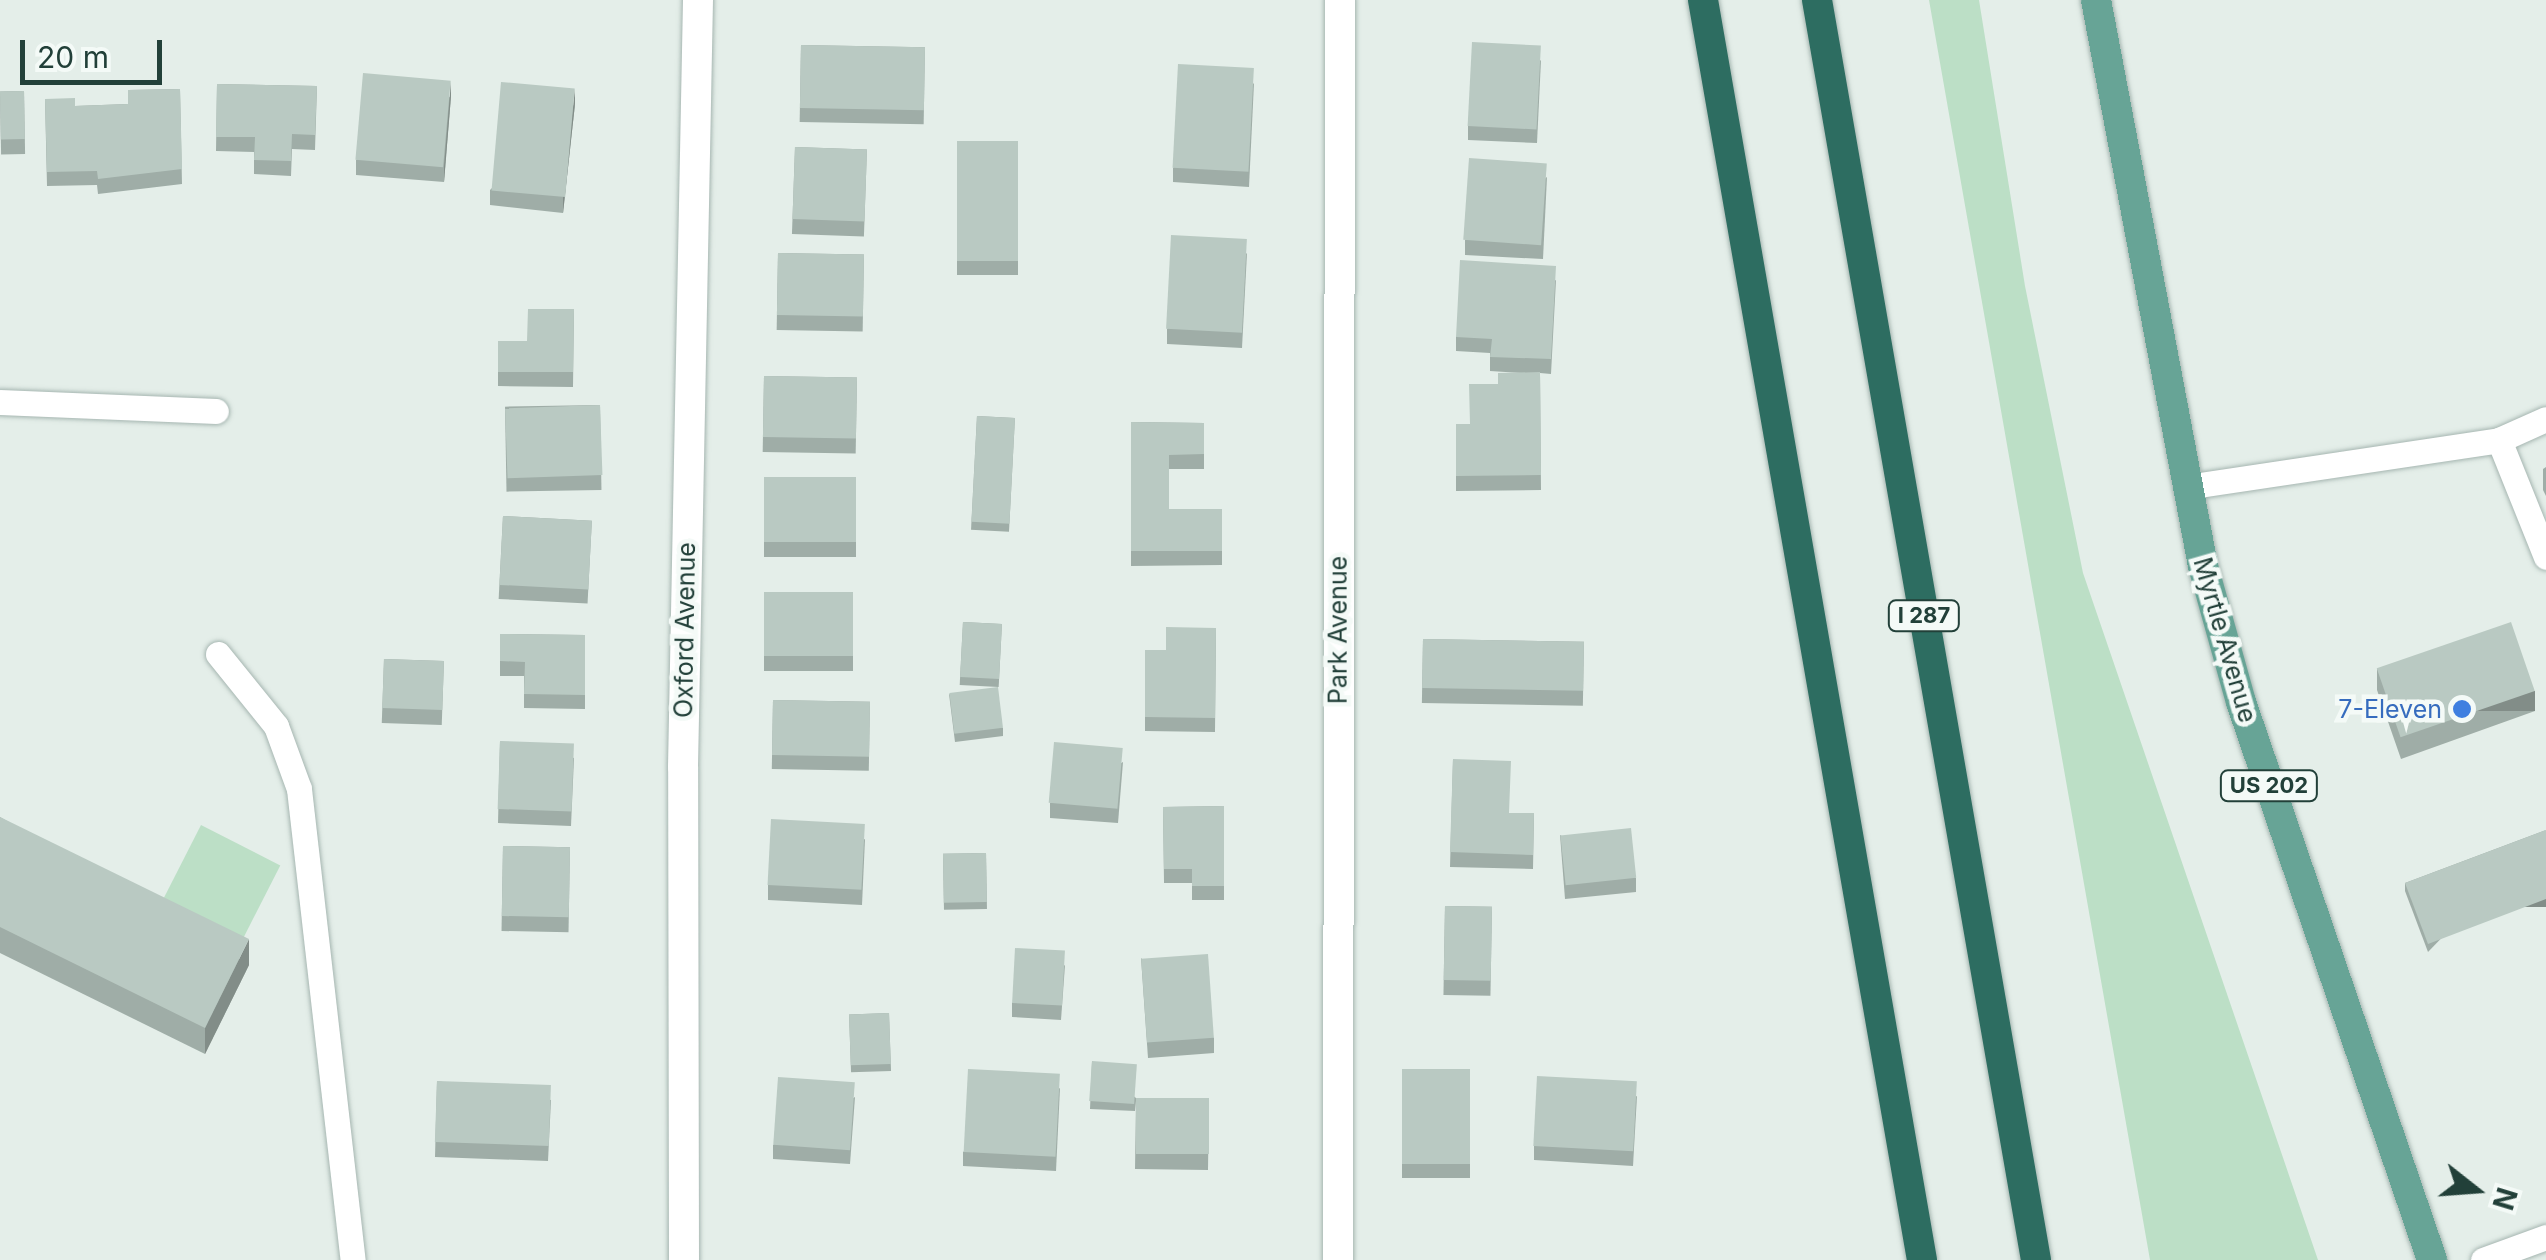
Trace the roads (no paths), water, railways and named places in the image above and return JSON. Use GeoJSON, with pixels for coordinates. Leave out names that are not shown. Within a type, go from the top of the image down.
{"type":"FeatureCollection","features":[{"type":"Feature","properties":{"kind":"highway"},"geometry":{"type":"LineString","coordinates":[[1703,0],[1920,1246]]}},
{"type":"Feature","properties":{"kind":"highway","name":"I 287"},"geometry":{"type":"LineString","coordinates":[[1816,0],[2034,1246]]}},
{"type":"Feature","properties":{"kind":"main road","name":"Myrtle Avenue"},"geometry":{"type":"LineString","coordinates":[[2096,0],[2186,487],[2240,702],[2432,1260]]}},
{"type":"Feature","properties":{"kind":"street","name":"Oxford Avenue"},"geometry":{"type":"LineString","coordinates":[[684,1260],[682,767],[698,0]]}},
{"type":"Feature","properties":{"kind":"street","name":"Park Avenue"},"geometry":{"type":"LineString","coordinates":[[1338,1260],[1340,0]]}},
{"type":"Feature","properties":{"kind":"lane"},"geometry":{"type":"LineString","coordinates":[[0,402],[216,411]]}},
{"type":"Feature","properties":{"kind":"lane"},"geometry":{"type":"LineString","coordinates":[[2186,487],[2499,440],[2546,420]]}},
{"type":"Feature","properties":{"kind":"lane"},"geometry":{"type":"LineString","coordinates":[[2499,440],[2546,557]]}},
{"type":"Feature","properties":{"kind":"lane"},"geometry":{"type":"LineString","coordinates":[[218,654],[276,726],[299,789],[353,1260]]}},
{"type":"Feature","properties":{"kind":"lane"},"geometry":{"type":"LineString","coordinates":[[2483,1260],[2546,1237]]}},
{"type":"Feature","properties":{"kind":"place","name":"7-Eleven"},"geometry":{"type":"Point","coordinates":[2462,709]}}]}
